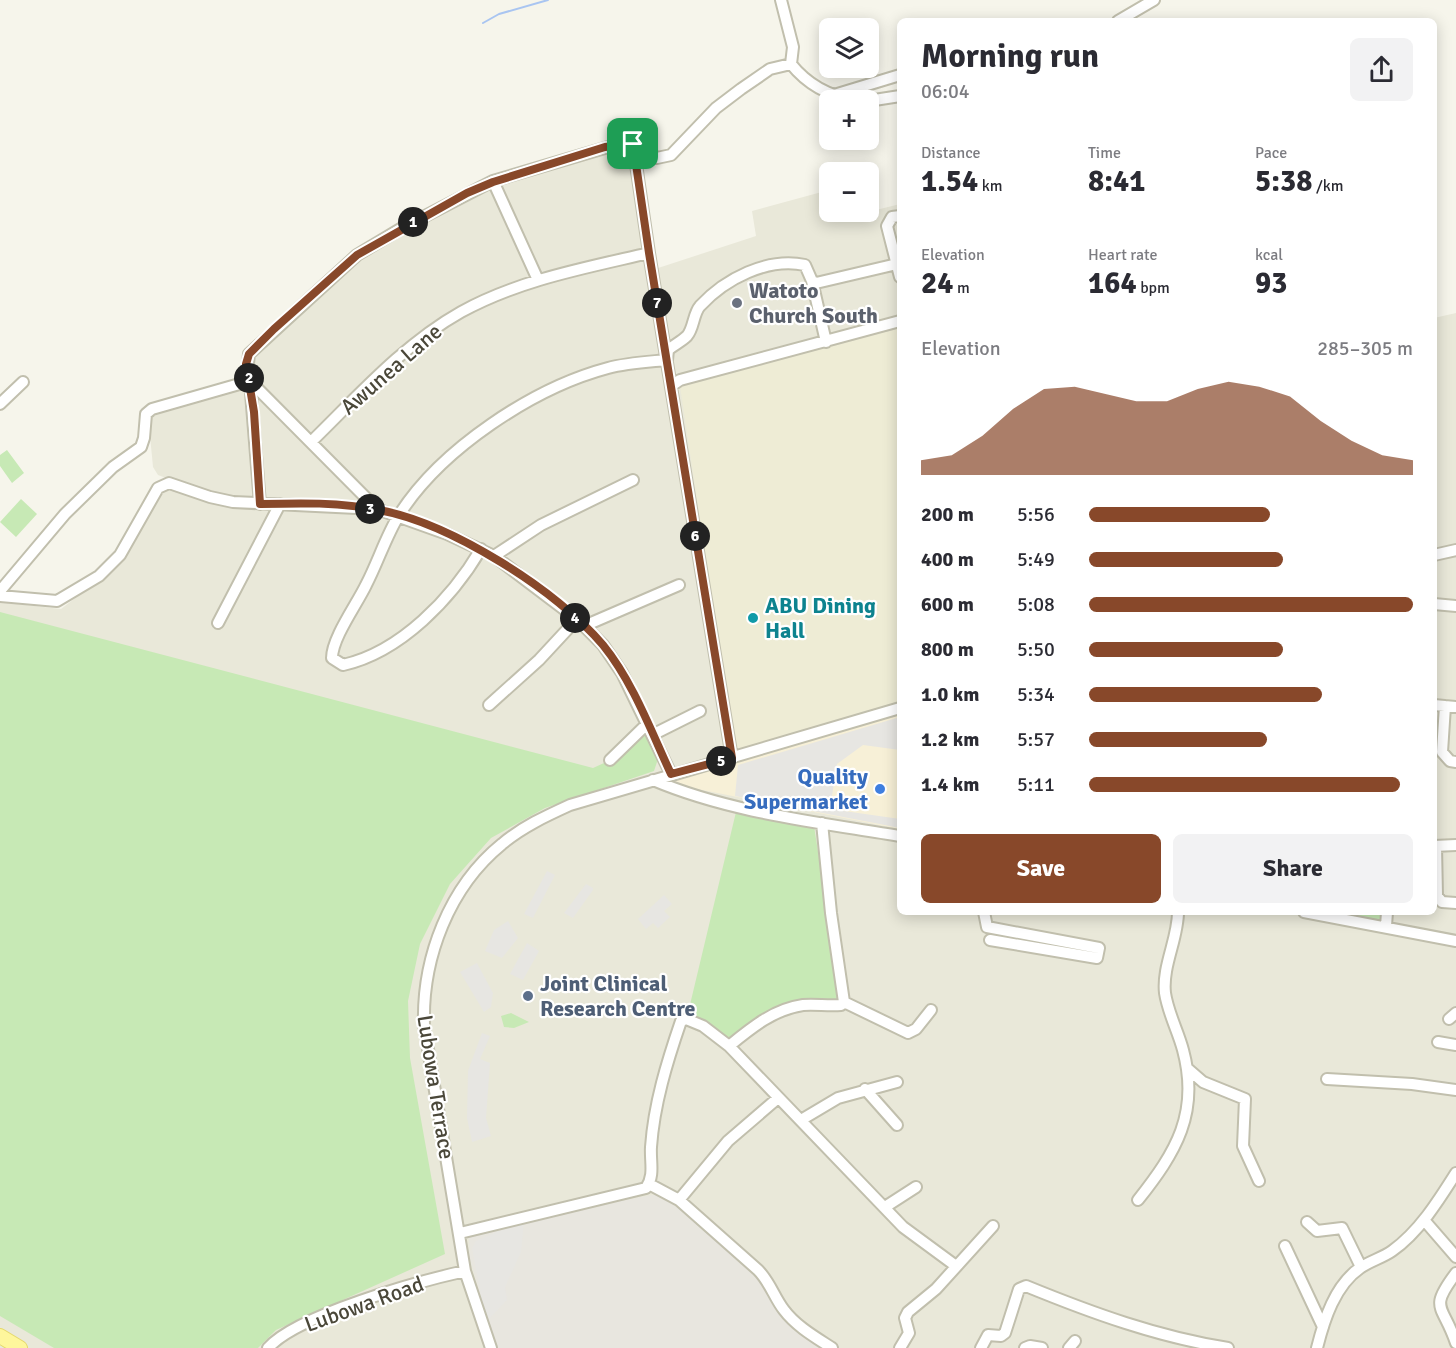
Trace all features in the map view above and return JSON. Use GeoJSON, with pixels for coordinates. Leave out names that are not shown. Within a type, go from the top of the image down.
{"type":"FeatureCollection","features":[{"type":"Feature","properties":{"kind":"main road"},"geometry":{"type":"LineString","coordinates":[[0,1336],[20,1348]]}},
{"type":"Feature","properties":{"kind":"street"},"geometry":{"type":"LineString","coordinates":[[781,0],[793,47],[791,64],[804,79],[825,90]]}},
{"type":"Feature","properties":{"kind":"street"},"geometry":{"type":"LineString","coordinates":[[1123,18],[1154,0]]}},
{"type":"Feature","properties":{"kind":"street"},"geometry":{"type":"LineString","coordinates":[[260,504],[250,381],[246,364],[249,354],[294,310],[357,255],[402,228],[493,182],[605,147],[633,144],[657,158],[671,155],[716,108],[741,89],[770,69],[791,64]]}},
{"type":"Feature","properties":{"kind":"street"},"geometry":{"type":"LineString","coordinates":[[850,90],[897,76]]}},
{"type":"Feature","properties":{"kind":"street"},"geometry":{"type":"LineString","coordinates":[[879,99],[897,96]]}},
{"type":"Feature","properties":{"kind":"street"},"geometry":{"type":"LineString","coordinates":[[633,144],[732,758]]}},
{"type":"Feature","properties":{"kind":"street"},"geometry":{"type":"LineString","coordinates":[[493,182],[538,280]]}},
{"type":"Feature","properties":{"kind":"street"},"geometry":{"type":"LineString","coordinates":[[812,281],[897,264],[887,226],[892,217],[897,216]]}},
{"type":"Feature","properties":{"kind":"street","name":"Awunea Lane"},"geometry":{"type":"LineString","coordinates":[[312,441],[365,388],[440,325],[480,302],[538,280],[649,253]]}},
{"type":"Feature","properties":{"kind":"street"},"geometry":{"type":"LineString","coordinates":[[667,360],[668,350],[688,335],[698,308],[744,272],[795,263],[805,265],[812,281],[826,342]]}},
{"type":"Feature","properties":{"kind":"street"},"geometry":{"type":"LineString","coordinates":[[671,386],[680,380],[897,322]]}},
{"type":"Feature","properties":{"kind":"street"},"geometry":{"type":"LineString","coordinates":[[481,549],[462,578],[408,631],[375,653],[352,663],[337,662],[332,658],[332,648],[354,609],[399,515],[442,466],[465,445],[547,390],[609,368],[667,360]]}},
{"type":"Feature","properties":{"kind":"street"},"geometry":{"type":"LineString","coordinates":[[250,381],[377,509]]}},
{"type":"Feature","properties":{"kind":"street"},"geometry":{"type":"LineString","coordinates":[[0,591],[59,520],[113,467],[141,447],[146,414],[152,409],[250,381]]}},
{"type":"Feature","properties":{"kind":"street"},"geometry":{"type":"LineString","coordinates":[[0,404],[23,382]]}},
{"type":"Feature","properties":{"kind":"street"},"geometry":{"type":"LineString","coordinates":[[494,556],[541,525],[633,480]]}},
{"type":"Feature","properties":{"kind":"street"},"geometry":{"type":"LineString","coordinates":[[0,596],[57,601],[99,576],[120,555],[158,488],[168,483],[210,497],[260,504],[377,509],[399,515],[494,556],[581,623],[603,645],[622,673],[671,774]]}},
{"type":"Feature","properties":{"kind":"street"},"geometry":{"type":"LineString","coordinates":[[218,623],[280,504]]}},
{"type":"Feature","properties":{"kind":"street"},"geometry":{"type":"LineString","coordinates":[[1437,554],[1456,550]]}},
{"type":"Feature","properties":{"kind":"street"},"geometry":{"type":"LineString","coordinates":[[489,705],[581,623],[679,585]]}},
{"type":"Feature","properties":{"kind":"street"},"geometry":{"type":"LineString","coordinates":[[1437,604],[1456,606]]}},
{"type":"Feature","properties":{"kind":"street"},"geometry":{"type":"LineString","coordinates":[[1445,706],[1442,752],[1450,761],[1456,762]]}},
{"type":"Feature","properties":{"kind":"street","name":"Lubowa Terrace"},"geometry":{"type":"LineString","coordinates":[[491,1348],[465,1271],[424,1025],[424,993],[431,956],[453,902],[471,877],[501,844],[534,822],[570,805],[897,709]]}},
{"type":"Feature","properties":{"kind":"street"},"geometry":{"type":"LineString","coordinates":[[652,735],[700,711]]}},
{"type":"Feature","properties":{"kind":"street"},"geometry":{"type":"LineString","coordinates":[[610,760],[647,724]]}},
{"type":"Feature","properties":{"kind":"street"},"geometry":{"type":"LineString","coordinates":[[653,780],[676,790],[732,805],[897,836]]}},
{"type":"Feature","properties":{"kind":"street"},"geometry":{"type":"LineString","coordinates":[[822,823],[831,913],[844,1002]]}},
{"type":"Feature","properties":{"kind":"street"},"geometry":{"type":"LineString","coordinates":[[1437,846],[1456,845]]}},
{"type":"Feature","properties":{"kind":"street"},"geometry":{"type":"LineString","coordinates":[[1437,896],[1442,902],[1456,903]]}},
{"type":"Feature","properties":{"kind":"street"},"geometry":{"type":"LineString","coordinates":[[985,915],[987,927],[1099,948],[1097,958],[990,940]]}},
{"type":"Feature","properties":{"kind":"street"},"geometry":{"type":"LineString","coordinates":[[1138,1200],[1168,1161],[1184,1129],[1188,1107],[1187,1069],[1165,992],[1178,928],[1178,915]]}},
{"type":"Feature","properties":{"kind":"street"},"geometry":{"type":"LineString","coordinates":[[1322,915],[1456,941]]}},
{"type":"Feature","properties":{"kind":"street"},"geometry":{"type":"LineString","coordinates":[[1386,926],[1387,915]]}},
{"type":"Feature","properties":{"kind":"street"},"geometry":{"type":"LineString","coordinates":[[844,1002],[908,1033],[916,1029],[931,1010]]}},
{"type":"Feature","properties":{"kind":"street"},"geometry":{"type":"LineString","coordinates":[[729,1046],[747,1032],[787,1008],[806,1005],[841,1005],[844,1002]]}},
{"type":"Feature","properties":{"kind":"street"},"geometry":{"type":"LineString","coordinates":[[460,1233],[641,1190],[649,1184],[656,1114],[664,1072],[681,1021],[689,1019],[703,1026],[729,1046],[903,1227],[956,1266]]}},
{"type":"Feature","properties":{"kind":"street"},"geometry":{"type":"LineString","coordinates":[[1438,1042],[1456,1045]]}},
{"type":"Feature","properties":{"kind":"street"},"geometry":{"type":"LineString","coordinates":[[1187,1069],[1192,1076],[1203,1082],[1245,1099],[1243,1146],[1259,1181]]}},
{"type":"Feature","properties":{"kind":"street"},"geometry":{"type":"LineString","coordinates":[[1327,1079],[1412,1084],[1456,1090]]}},
{"type":"Feature","properties":{"kind":"street"},"geometry":{"type":"LineString","coordinates":[[801,1120],[838,1098],[897,1082]]}},
{"type":"Feature","properties":{"kind":"street"},"geometry":{"type":"LineString","coordinates":[[865,1089],[897,1125]]}},
{"type":"Feature","properties":{"kind":"street"},"geometry":{"type":"LineString","coordinates":[[679,1200],[728,1141],[778,1098]]}},
{"type":"Feature","properties":{"kind":"street"},"geometry":{"type":"LineString","coordinates":[[1317,1348],[1323,1327],[1347,1278],[1361,1267],[1393,1250],[1424,1220],[1456,1173]]}},
{"type":"Feature","properties":{"kind":"street"},"geometry":{"type":"LineString","coordinates":[[649,1184],[679,1200],[763,1275],[783,1310],[832,1348]]}},
{"type":"Feature","properties":{"kind":"street"},"geometry":{"type":"LineString","coordinates":[[885,1207],[916,1187]]}},
{"type":"Feature","properties":{"kind":"street"},"geometry":{"type":"LineString","coordinates":[[1424,1220],[1456,1257]]}},
{"type":"Feature","properties":{"kind":"street"},"geometry":{"type":"LineString","coordinates":[[1307,1222],[1317,1231],[1342,1228],[1361,1267]]}},
{"type":"Feature","properties":{"kind":"street"},"geometry":{"type":"LineString","coordinates":[[900,1348],[909,1333],[905,1318],[908,1312],[936,1289],[993,1226]]}},
{"type":"Feature","properties":{"kind":"street"},"geometry":{"type":"LineString","coordinates":[[1285,1246],[1323,1327]]}},
{"type":"Feature","properties":{"kind":"street","name":"Lubowa Road"},"geometry":{"type":"LineString","coordinates":[[268,1348],[284,1335],[366,1299],[465,1271]]}},
{"type":"Feature","properties":{"kind":"street"},"geometry":{"type":"LineString","coordinates":[[1456,1273],[1441,1293],[1438,1306],[1456,1343]]}},
{"type":"Feature","properties":{"kind":"street"},"geometry":{"type":"LineString","coordinates":[[981,1348],[988,1335],[1001,1336],[1005,1333],[1019,1289],[1026,1286],[1185,1345],[1228,1348]]}},
{"type":"Feature","properties":{"kind":"street"},"geometry":{"type":"LineString","coordinates":[[1025,1348],[1030,1346],[1042,1348]]}},
{"type":"Feature","properties":{"kind":"shaded area"},"geometry":{"type":"Polygon","coordinates":[[[631,147],[649,271],[756,236],[752,211],[819,193],[819,222],[879,222],[879,209],[897,205],[897,915],[1437,915],[1437,317],[1456,313],[1456,1348],[0,1348],[0,602],[61,609],[91,586],[166,478],[158,475],[153,467],[148,415],[247,387],[251,355],[365,254],[442,211],[489,189],[613,149],[631,147]]]}},
{"type":"Feature","properties":{"kind":"shaded area"},"geometry":{"type":"Polygon","coordinates":[[[897,329],[897,704],[735,753],[680,386],[897,329]]]}},
{"type":"Feature","properties":{"kind":"shaded area"},"geometry":{"type":"Polygon","coordinates":[[[897,716],[897,828],[682,786],[673,781],[676,778],[897,716]]]}},
{"type":"Feature","properties":{"kind":"shaded area"},"geometry":{"type":"Polygon","coordinates":[[[897,718],[897,750],[863,745],[837,764],[830,809],[897,819],[897,827],[735,796],[738,765],[897,718]]]}},
{"type":"Feature","properties":{"kind":"shaded area"},"geometry":{"type":"Polygon","coordinates":[[[547,871],[555,875],[533,918],[524,914],[547,871]]]}},
{"type":"Feature","properties":{"kind":"shaded area"},"geometry":{"type":"Polygon","coordinates":[[[586,884],[593,890],[573,918],[564,913],[586,884]]]}},
{"type":"Feature","properties":{"kind":"shaded area"},"geometry":{"type":"Polygon","coordinates":[[[664,895],[672,904],[664,911],[670,917],[658,928],[653,923],[646,929],[638,919],[664,895]]]}},
{"type":"Feature","properties":{"kind":"shaded area"},"geometry":{"type":"Polygon","coordinates":[[[508,921],[518,938],[502,958],[485,951],[494,930],[508,921]]]}},
{"type":"Feature","properties":{"kind":"shaded area"},"geometry":{"type":"Polygon","coordinates":[[[527,943],[539,951],[523,980],[510,974],[527,943]]]}},
{"type":"Feature","properties":{"kind":"shaded area"},"geometry":{"type":"Polygon","coordinates":[[[477,963],[493,993],[491,1007],[484,1012],[460,972],[477,963]]]}},
{"type":"Feature","properties":{"kind":"shaded area"},"geometry":{"type":"Polygon","coordinates":[[[482,1033],[490,1036],[480,1059],[490,1063],[486,1118],[491,1136],[472,1142],[467,1118],[468,1071],[482,1033]]]}},
{"type":"Feature","properties":{"kind":"shaded area"},"geometry":{"type":"Polygon","coordinates":[[[657,1194],[667,1199],[759,1277],[822,1348],[495,1348],[470,1259],[469,1234],[534,1218],[657,1194]]]}},
{"type":"Feature","properties":{"kind":"shaded area"},"geometry":{"type":"Polygon","coordinates":[[[524,1220],[521,1252],[505,1287],[507,1300],[486,1322],[472,1248],[476,1241],[524,1220]]]}},
{"type":"Feature","properties":{"kind":"green space"},"geometry":{"type":"Polygon","coordinates":[[[7,450],[24,473],[12,483],[0,466],[0,455],[7,450]]]}},
{"type":"Feature","properties":{"kind":"green space"},"geometry":{"type":"Polygon","coordinates":[[[21,499],[37,514],[16,537],[0,522],[21,499]]]}},
{"type":"Feature","properties":{"kind":"green space"},"geometry":{"type":"Polygon","coordinates":[[[0,612],[593,768],[604,763],[612,764],[630,744],[647,732],[658,759],[654,771],[545,808],[491,838],[450,884],[420,944],[408,1001],[410,1058],[445,1254],[276,1330],[258,1348],[54,1348],[0,1316],[0,612]]]}},
{"type":"Feature","properties":{"kind":"green space"},"geometry":{"type":"Polygon","coordinates":[[[736,812],[814,826],[841,999],[799,1001],[781,1006],[754,1021],[731,1039],[688,1013],[736,812]]]}},
{"type":"Feature","properties":{"kind":"green space"},"geometry":{"type":"Polygon","coordinates":[[[1344,915],[1382,915],[1381,919],[1344,915]]]}},
{"type":"Feature","properties":{"kind":"green space"},"geometry":{"type":"Polygon","coordinates":[[[511,1013],[529,1022],[514,1028],[504,1027],[501,1016],[511,1013]]]}},
{"type":"Feature","properties":{"kind":"waterway"},"geometry":{"type":"LineString","coordinates":[[483,23],[499,14],[548,0]]}},
{"type":"Feature","properties":{"kind":"place","name":"Watoto Church South"},"geometry":{"type":"Point","coordinates":[737,303]}},
{"type":"Feature","properties":{"kind":"place","name":"ABU Dining Hall"},"geometry":{"type":"Point","coordinates":[753,618]}},
{"type":"Feature","properties":{"kind":"place","name":"Quality Supermarket"},"geometry":{"type":"Point","coordinates":[880,789]}},
{"type":"Feature","properties":{"kind":"place","name":"Joint Clinical Research Centre"},"geometry":{"type":"Point","coordinates":[528,996]}},
{"type":"Feature","properties":{"kind":"route"},"geometry":{"type":"LineString","coordinates":[[633,144],[732,758],[671,774],[622,673],[603,645],[577,620],[494,556],[447,534],[377,509],[326,505],[260,504],[254,412],[246,364],[249,354],[274,329],[357,255],[402,228],[467,193],[493,182],[605,147],[633,144]]}}]}
